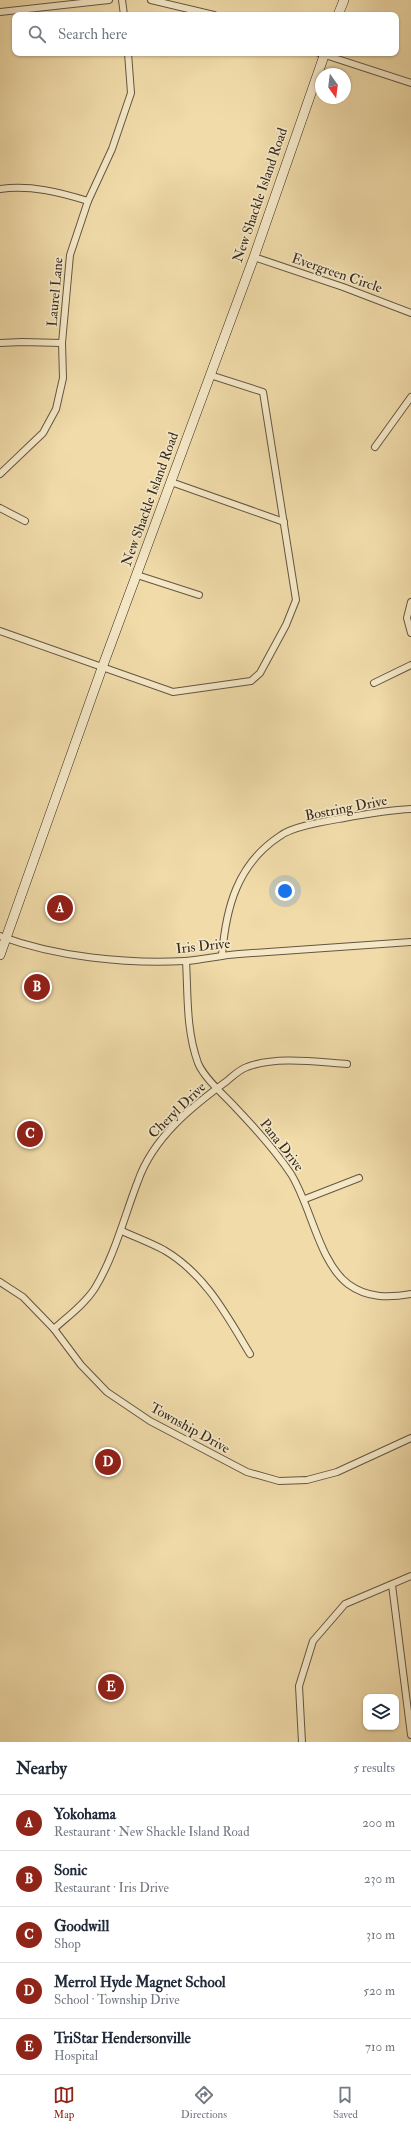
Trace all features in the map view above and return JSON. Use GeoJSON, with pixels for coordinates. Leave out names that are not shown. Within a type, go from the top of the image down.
{"type":"FeatureCollection","features":[{"type":"Feature","properties":{"kind":"main road"},"geometry":{"type":"LineString","coordinates":[[339,12],[344,0]]}},
{"type":"Feature","properties":{"kind":"main road","name":"New Shackle Island Road"},"geometry":{"type":"LineString","coordinates":[[0,955],[3,937],[254,257],[322,56]]}},
{"type":"Feature","properties":{"kind":"street"},"geometry":{"type":"LineString","coordinates":[[0,12],[109,0]]}},
{"type":"Feature","properties":{"kind":"street"},"geometry":{"type":"LineString","coordinates":[[122,0],[124,12]]}},
{"type":"Feature","properties":{"kind":"street"},"geometry":{"type":"LineString","coordinates":[[151,0],[201,12]]}},
{"type":"Feature","properties":{"kind":"street","name":"Laurel Lane"},"geometry":{"type":"LineString","coordinates":[[0,474],[43,433],[56,409],[63,378],[62,343],[70,255],[88,201],[112,149],[131,93],[128,56]]}},
{"type":"Feature","properties":{"kind":"street"},"geometry":{"type":"LineString","coordinates":[[329,56],[411,83]]}},
{"type":"Feature","properties":{"kind":"street"},"geometry":{"type":"LineString","coordinates":[[0,189],[18,186],[54,190],[88,201]]}},
{"type":"Feature","properties":{"kind":"street","name":"Evergreen Circle"},"geometry":{"type":"LineString","coordinates":[[254,257],[343,287],[411,313]]}},
{"type":"Feature","properties":{"kind":"street"},"geometry":{"type":"LineString","coordinates":[[0,343],[62,343]]}},
{"type":"Feature","properties":{"kind":"street"},"geometry":{"type":"LineString","coordinates":[[0,631],[173,692],[251,680],[260,673],[286,625],[296,600],[263,392],[210,375]]}},
{"type":"Feature","properties":{"kind":"street"},"geometry":{"type":"LineString","coordinates":[[375,447],[411,397]]}},
{"type":"Feature","properties":{"kind":"street"},"geometry":{"type":"LineString","coordinates":[[171,482],[284,522]]}},
{"type":"Feature","properties":{"kind":"street"},"geometry":{"type":"LineString","coordinates":[[0,508],[25,521]]}},
{"type":"Feature","properties":{"kind":"street"},"geometry":{"type":"LineString","coordinates":[[137,575],[199,595]]}},
{"type":"Feature","properties":{"kind":"street"},"geometry":{"type":"LineString","coordinates":[[411,602],[407,618],[411,632]]}},
{"type":"Feature","properties":{"kind":"street"},"geometry":{"type":"LineString","coordinates":[[374,683],[411,666]]}},
{"type":"Feature","properties":{"kind":"street","name":"Bostring Drive"},"geometry":{"type":"LineString","coordinates":[[222,955],[225,924],[234,892],[256,856],[280,835],[317,823],[411,809]]}},
{"type":"Feature","properties":{"kind":"street","name":"Iris Drive"},"geometry":{"type":"LineString","coordinates":[[3,937],[56,951],[102,959],[186,961],[222,955],[411,942]]}},
{"type":"Feature","properties":{"kind":"street","name":"Pana Drive"},"geometry":{"type":"LineString","coordinates":[[186,961],[189,1035],[199,1065],[217,1088],[273,1150],[291,1174],[305,1199],[321,1244],[334,1268],[347,1283],[364,1294],[389,1297],[411,1294]]}},
{"type":"Feature","properties":{"kind":"street","name":"Cheryl Drive"},"geometry":{"type":"LineString","coordinates":[[54,1329],[76,1310],[95,1288],[122,1231],[138,1180],[150,1153],[191,1110],[217,1088],[247,1067],[277,1061],[347,1064]]}},
{"type":"Feature","properties":{"kind":"street"},"geometry":{"type":"LineString","coordinates":[[305,1199],[359,1178]]}},
{"type":"Feature","properties":{"kind":"street"},"geometry":{"type":"LineString","coordinates":[[122,1231],[163,1250],[183,1263],[201,1279],[219,1301],[250,1354]]}},
{"type":"Feature","properties":{"kind":"street","name":"Township Drive"},"geometry":{"type":"LineString","coordinates":[[0,1282],[23,1297],[54,1329],[81,1365],[107,1392],[150,1421],[247,1472],[279,1481],[307,1480],[337,1472],[411,1438]]}},
{"type":"Feature","properties":{"kind":"street"},"geometry":{"type":"LineString","coordinates":[[302,1742],[299,1686],[313,1641],[345,1604],[411,1576]]}},
{"type":"Feature","properties":{"kind":"street"},"geometry":{"type":"LineString","coordinates":[[392,1585],[411,1735]]}},
{"type":"Feature","properties":{"kind":"place","name":"Yokohama"},"geometry":{"type":"Point","coordinates":[60,908]}},
{"type":"Feature","properties":{"kind":"place","name":"Sonic"},"geometry":{"type":"Point","coordinates":[37,987]}},
{"type":"Feature","properties":{"kind":"place","name":"Goodwill"},"geometry":{"type":"Point","coordinates":[30,1134]}},
{"type":"Feature","properties":{"kind":"place","name":"Merrol Hyde Magnet School"},"geometry":{"type":"Point","coordinates":[108,1462]}},
{"type":"Feature","properties":{"kind":"place","name":"TriStar Hendersonville"},"geometry":{"type":"Point","coordinates":[111,1687]}}]}
